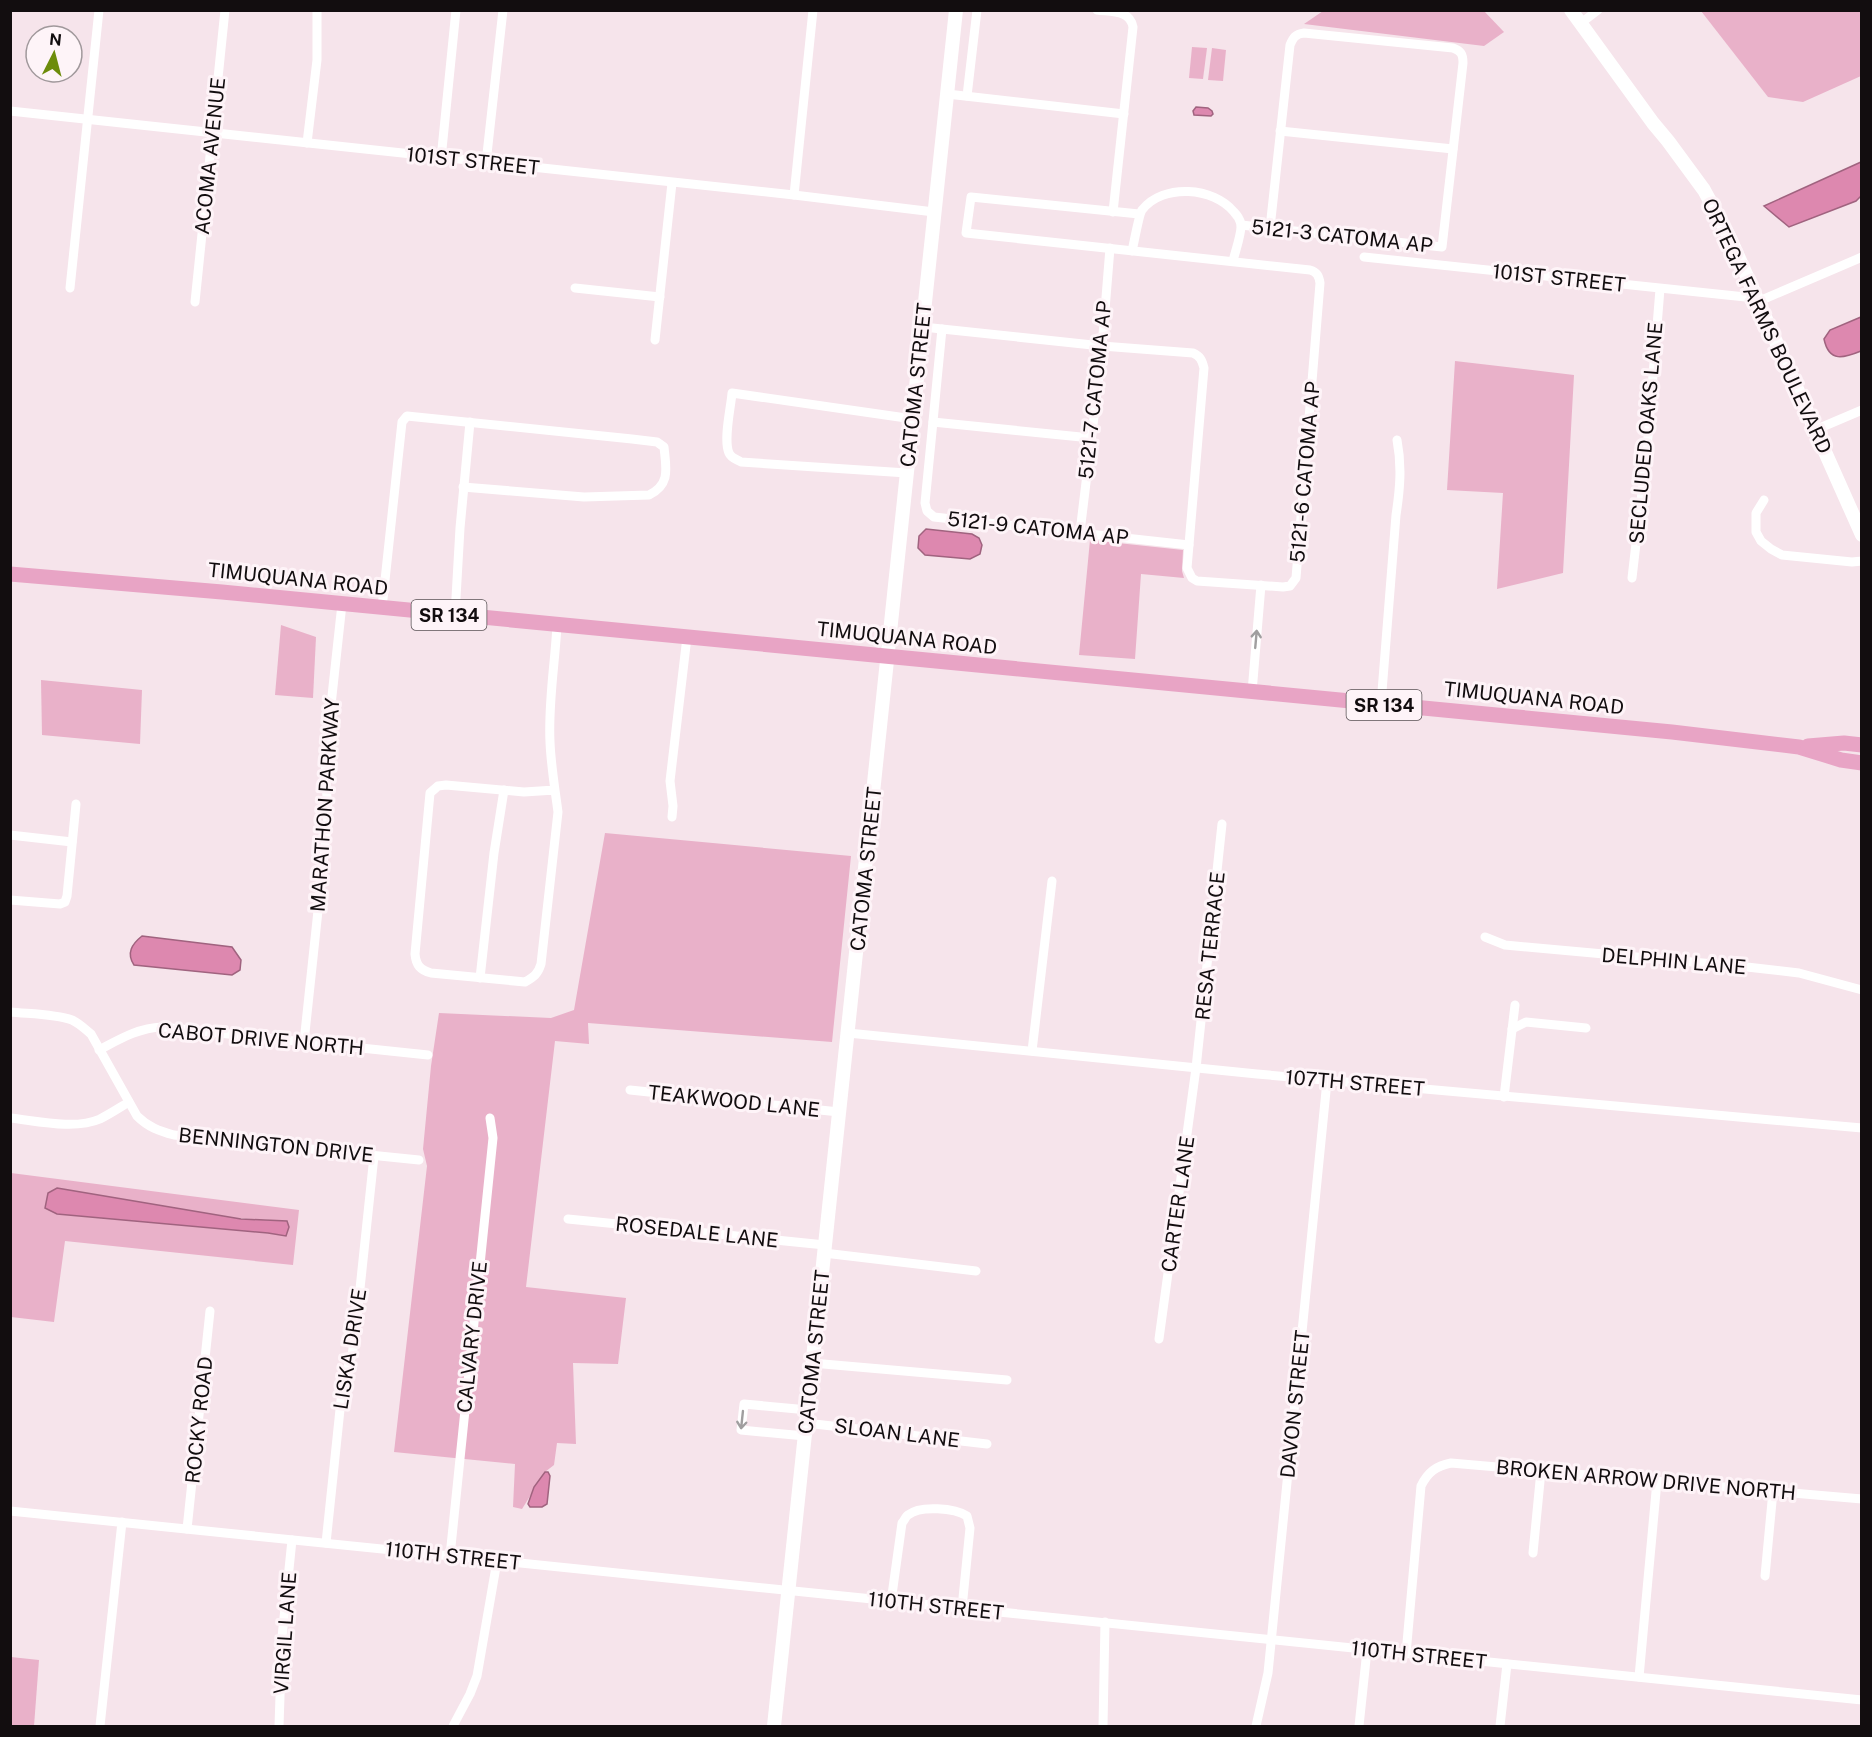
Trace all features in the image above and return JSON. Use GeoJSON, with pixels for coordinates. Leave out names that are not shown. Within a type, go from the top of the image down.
{"type":"FeatureCollection","features":[{"type":"Feature","properties":{"kind":"main road","name":"TIMUQUANA ROAD"},"geometry":{"type":"LineString","coordinates":[[10,574],[1672,732],[1799,747],[1842,760],[1862,763]]}},
{"type":"Feature","properties":{"kind":"main road","name":"TIMUQUANA ROAD"},"geometry":{"type":"LineString","coordinates":[[1799,747],[1844,743],[1862,745]]}},
{"type":"Feature","properties":{"kind":"street"},"geometry":{"type":"LineString","coordinates":[[70,288],[99,10]]}},
{"type":"Feature","properties":{"kind":"street","name":"ACOMA AVENUE"},"geometry":{"type":"LineString","coordinates":[[195,302],[225,10]]}},
{"type":"Feature","properties":{"kind":"street"},"geometry":{"type":"LineString","coordinates":[[307,143],[317,60],[317,10]]}},
{"type":"Feature","properties":{"kind":"street"},"geometry":{"type":"LineString","coordinates":[[441,159],[456,10]]}},
{"type":"Feature","properties":{"kind":"street"},"geometry":{"type":"LineString","coordinates":[[486,163],[503,10]]}},
{"type":"Feature","properties":{"kind":"street"},"geometry":{"type":"LineString","coordinates":[[794,195],[813,10]]}},
{"type":"Feature","properties":{"kind":"street","name":"CATOMA STREET"},"geometry":{"type":"LineString","coordinates":[[774,1726],[956,10]]}},
{"type":"Feature","properties":{"kind":"street"},"geometry":{"type":"LineString","coordinates":[[968,96],[977,10]]}},
{"type":"Feature","properties":{"kind":"street"},"geometry":{"type":"LineString","coordinates":[[1097,10],[1127,15],[1132,20],[1113,212],[1139,214]]}},
{"type":"Feature","properties":{"kind":"street","name":"ORTEGA FARMS BOULEVARD"},"geometry":{"type":"LineString","coordinates":[[1571,10],[1704,190],[1729,236],[1862,535]]}},
{"type":"Feature","properties":{"kind":"street"},"geometry":{"type":"LineString","coordinates":[[1581,23],[1598,10]]}},
{"type":"Feature","properties":{"kind":"street"},"geometry":{"type":"LineString","coordinates":[[1270,228],[1280,131],[1290,45],[1293,38],[1304,33],[1453,48],[1459,50],[1463,56],[1453,149],[1280,131]]}},
{"type":"Feature","properties":{"kind":"street"},"geometry":{"type":"LineString","coordinates":[[947,94],[1124,114]]}},
{"type":"Feature","properties":{"kind":"street","name":"101ST STREET"},"geometry":{"type":"LineString","coordinates":[[10,111],[934,212]]}},
{"type":"Feature","properties":{"kind":"street","name":"5121-3 CATOMA AP"},"geometry":{"type":"LineString","coordinates":[[1241,225],[1442,247],[1453,149]]}},
{"type":"Feature","properties":{"kind":"street"},"geometry":{"type":"LineString","coordinates":[[655,339],[672,183]]}},
{"type":"Feature","properties":{"kind":"street"},"geometry":{"type":"LineString","coordinates":[[1132,251],[1139,214],[1151,202],[1162,196],[1186,192],[1202,193],[1217,198],[1229,206],[1237,216],[1241,225],[1233,261]]}},
{"type":"Feature","properties":{"kind":"street","name":"5121-6 CATOMA AP"},"geometry":{"type":"LineString","coordinates":[[923,327],[1192,353],[1198,356],[1204,368],[1187,568],[1192,578],[1197,580],[1290,586],[1296,578],[1320,277],[1310,270],[966,233],[971,197],[1113,212]]}},
{"type":"Feature","properties":{"kind":"street","name":"5121-7 CATOMA AP"},"geometry":{"type":"LineString","coordinates":[[1080,532],[1110,248]]}},
{"type":"Feature","properties":{"kind":"street","name":"101ST STREET"},"geometry":{"type":"LineString","coordinates":[[1364,257],[1756,300]]}},
{"type":"Feature","properties":{"kind":"street"},"geometry":{"type":"LineString","coordinates":[[1756,300],[1862,257]]}},
{"type":"Feature","properties":{"kind":"street"},"geometry":{"type":"LineString","coordinates":[[575,288],[660,297]]}},
{"type":"Feature","properties":{"kind":"street","name":"SECLUDED OAKS LANE"},"geometry":{"type":"LineString","coordinates":[[1632,578],[1647,449],[1659,289]]}},
{"type":"Feature","properties":{"kind":"street","name":"5121-9 CATOMA AP"},"geometry":{"type":"LineString","coordinates":[[942,329],[925,503],[927,511],[934,517],[1189,545]]}},
{"type":"Feature","properties":{"kind":"street"},"geometry":{"type":"LineString","coordinates":[[907,473],[741,462],[732,457],[726,444],[729,410],[732,393],[913,419]]}},
{"type":"Feature","properties":{"kind":"street"},"geometry":{"type":"LineString","coordinates":[[1815,430],[1862,410]]}},
{"type":"Feature","properties":{"kind":"street"},"geometry":{"type":"LineString","coordinates":[[382,608],[403,419],[406,416],[657,442],[664,447],[666,472],[662,486],[649,495],[584,497],[464,487]]}},
{"type":"Feature","properties":{"kind":"street"},"geometry":{"type":"LineString","coordinates":[[455,615],[470,422]]}},
{"type":"Feature","properties":{"kind":"street"},"geometry":{"type":"LineString","coordinates":[[933,422],[1090,438]]}},
{"type":"Feature","properties":{"kind":"street"},"geometry":{"type":"LineString","coordinates":[[1381,704],[1400,490],[1401,462],[1397,440]]}},
{"type":"Feature","properties":{"kind":"street"},"geometry":{"type":"LineString","coordinates":[[1764,500],[1756,513],[1756,532],[1761,541],[1771,549],[1782,555],[1862,561]]}},
{"type":"Feature","properties":{"kind":"street"},"geometry":{"type":"LineString","coordinates":[[1252,692],[1261,585]]}},
{"type":"Feature","properties":{"kind":"street","name":"MARATHON PARKWAY"},"geometry":{"type":"LineString","coordinates":[[304,1042],[328,817],[325,760],[342,604]]}},
{"type":"Feature","properties":{"kind":"street"},"geometry":{"type":"LineString","coordinates":[[555,790],[524,792],[446,785],[438,786],[430,793],[416,960],[423,971],[525,982],[534,977],[542,964],[558,812],[550,742],[557,625]]}},
{"type":"Feature","properties":{"kind":"street"},"geometry":{"type":"LineString","coordinates":[[672,817],[670,781],[687,637]]}},
{"type":"Feature","properties":{"kind":"street"},"geometry":{"type":"LineString","coordinates":[[480,978],[494,853],[504,790]]}},
{"type":"Feature","properties":{"kind":"street"},"geometry":{"type":"LineString","coordinates":[[10,900],[60,904],[65,902],[76,804]]}},
{"type":"Feature","properties":{"kind":"street","name":"RESA TERRACE"},"geometry":{"type":"LineString","coordinates":[[1196,1068],[1222,824]]}},
{"type":"Feature","properties":{"kind":"street"},"geometry":{"type":"LineString","coordinates":[[10,835],[72,842]]}},
{"type":"Feature","properties":{"kind":"street"},"geometry":{"type":"LineString","coordinates":[[1032,1052],[1052,881]]}},
{"type":"Feature","properties":{"kind":"street","name":"DELPHIN LANE"},"geometry":{"type":"LineString","coordinates":[[1485,937],[1505,945],[1747,967],[1798,974],[1862,990]]}},
{"type":"Feature","properties":{"kind":"street"},"geometry":{"type":"LineString","coordinates":[[1504,1097],[1515,1005]]}},
{"type":"Feature","properties":{"kind":"street","name":"BENNINGTON DRIVE"},"geometry":{"type":"LineString","coordinates":[[10,1012],[71,1020],[82,1026],[91,1034],[137,1116],[146,1125],[159,1132],[419,1160]]}},
{"type":"Feature","properties":{"kind":"street"},"geometry":{"type":"LineString","coordinates":[[1512,1029],[1526,1022],[1586,1028]]}},
{"type":"Feature","properties":{"kind":"street","name":"CABOT DRIVE NORTH"},"geometry":{"type":"LineString","coordinates":[[99,1050],[133,1032],[162,1027],[428,1055]]}},
{"type":"Feature","properties":{"kind":"street","name":"107TH STREET"},"geometry":{"type":"LineString","coordinates":[[848,1033],[1327,1081],[1862,1128]]}},
{"type":"Feature","properties":{"kind":"street","name":"CARTER LANE"},"geometry":{"type":"LineString","coordinates":[[1159,1339],[1196,1068]]}},
{"type":"Feature","properties":{"kind":"street","name":"DAVON STREET"},"geometry":{"type":"LineString","coordinates":[[1256,1726],[1268,1673],[1272,1640],[1327,1081]]}},
{"type":"Feature","properties":{"kind":"street","name":"TEAKWOOD LANE"},"geometry":{"type":"LineString","coordinates":[[630,1090],[839,1112]]}},
{"type":"Feature","properties":{"kind":"street"},"geometry":{"type":"LineString","coordinates":[[10,1118],[71,1125],[85,1124],[99,1120],[129,1102]]}},
{"type":"Feature","properties":{"kind":"street","name":"CALVARY DRIVE"},"geometry":{"type":"LineString","coordinates":[[450,1556],[493,1138],[490,1118]]}},
{"type":"Feature","properties":{"kind":"street","name":"LISKA DRIVE"},"geometry":{"type":"LineString","coordinates":[[326,1543],[343,1382],[352,1355],[355,1336],[374,1156]]}},
{"type":"Feature","properties":{"kind":"street","name":"ROSEDALE LANE"},"geometry":{"type":"LineString","coordinates":[[568,1219],[825,1249],[976,1271]]}},
{"type":"Feature","properties":{"kind":"street","name":"ROCKY ROAD"},"geometry":{"type":"LineString","coordinates":[[187,1529],[210,1311]]}},
{"type":"Feature","properties":{"kind":"street"},"geometry":{"type":"LineString","coordinates":[[813,1363],[1006,1380]]}},
{"type":"Feature","properties":{"kind":"street"},"geometry":{"type":"LineString","coordinates":[[744,1404],[806,1423],[741,1430],[744,1404]]}},
{"type":"Feature","properties":{"kind":"street","name":"SLOAN LANE"},"geometry":{"type":"LineString","coordinates":[[806,1423],[987,1444]]}},
{"type":"Feature","properties":{"kind":"street","name":"BROKEN ARROW DRIVE NORTH"},"geometry":{"type":"LineString","coordinates":[[1406,1654],[1421,1486],[1432,1470],[1441,1465],[1451,1463],[1862,1499]]}},
{"type":"Feature","properties":{"kind":"street"},"geometry":{"type":"LineString","coordinates":[[1533,1554],[1541,1471]]}},
{"type":"Feature","properties":{"kind":"street"},"geometry":{"type":"LineString","coordinates":[[1639,1677],[1657,1480]]}},
{"type":"Feature","properties":{"kind":"street"},"geometry":{"type":"LineString","coordinates":[[1765,1576],[1773,1491]]}},
{"type":"Feature","properties":{"kind":"street"},"geometry":{"type":"LineString","coordinates":[[891,1602],[902,1523],[907,1515],[914,1511],[953,1509],[967,1516],[970,1528],[962,1608]]}},
{"type":"Feature","properties":{"kind":"street","name":"110TH STREET"},"geometry":{"type":"LineString","coordinates":[[10,1511],[1862,1700]]}},
{"type":"Feature","properties":{"kind":"street"},"geometry":{"type":"LineString","coordinates":[[100,1726],[122,1522]]}},
{"type":"Feature","properties":{"kind":"street","name":"VIRGIL LANE"},"geometry":{"type":"LineString","coordinates":[[279,1726],[282,1637],[292,1540]]}},
{"type":"Feature","properties":{"kind":"street"},"geometry":{"type":"LineString","coordinates":[[453,1726],[477,1676],[497,1561]]}},
{"type":"Feature","properties":{"kind":"street"},"geometry":{"type":"LineString","coordinates":[[1103,1726],[1105,1622]]}},
{"type":"Feature","properties":{"kind":"street"},"geometry":{"type":"LineString","coordinates":[[1359,1726],[1367,1650]]}},
{"type":"Feature","properties":{"kind":"street"},"geometry":{"type":"LineString","coordinates":[[1500,1726],[1507,1664]]}},
{"type":"Feature","properties":{"kind":"shaded area"},"geometry":{"type":"Polygon","coordinates":[[[1483,10],[1504,32],[1484,46],[1304,24],[1323,11],[1483,10]]]}},
{"type":"Feature","properties":{"kind":"shaded area"},"geometry":{"type":"Polygon","coordinates":[[[1701,11],[1861,11],[1861,76],[1803,102],[1768,97],[1701,11]]]}},
{"type":"Feature","properties":{"kind":"shaded area"},"geometry":{"type":"Polygon","coordinates":[[[1192,47],[1207,48],[1203,79],[1189,78],[1192,47]]]}},
{"type":"Feature","properties":{"kind":"shaded area"},"geometry":{"type":"Polygon","coordinates":[[[1212,48],[1226,50],[1223,81],[1208,80],[1212,48]]]}},
{"type":"Feature","properties":{"kind":"shaded area"},"geometry":{"type":"Polygon","coordinates":[[[1196,107],[1208,108],[1213,114],[1211,116],[1194,115],[1193,111],[1196,107]]]}},
{"type":"Feature","properties":{"kind":"shaded area"},"geometry":{"type":"Polygon","coordinates":[[[1861,162],[1861,196],[1856,201],[1789,227],[1764,206],[1861,162]]]}},
{"type":"Feature","properties":{"kind":"shaded area"},"geometry":{"type":"Polygon","coordinates":[[[1861,317],[1861,351],[1843,357],[1829,352],[1824,339],[1830,330],[1861,317]]]}},
{"type":"Feature","properties":{"kind":"shaded area"},"geometry":{"type":"Polygon","coordinates":[[[1455,361],[1574,375],[1563,573],[1497,589],[1503,493],[1447,490],[1455,361]]]}},
{"type":"Feature","properties":{"kind":"shaded area"},"geometry":{"type":"Polygon","coordinates":[[[926,529],[972,534],[979,538],[982,545],[980,554],[970,559],[925,555],[918,548],[919,536],[926,529]]]}},
{"type":"Feature","properties":{"kind":"shaded area"},"geometry":{"type":"Polygon","coordinates":[[[1090,540],[1183,550],[1184,578],[1141,574],[1135,659],[1079,655],[1090,540]]]}},
{"type":"Feature","properties":{"kind":"shaded area"},"geometry":{"type":"Polygon","coordinates":[[[281,625],[316,637],[313,698],[275,695],[281,625]]]}},
{"type":"Feature","properties":{"kind":"shaded area"},"geometry":{"type":"Polygon","coordinates":[[[41,680],[142,690],[140,744],[42,735],[41,680]]]}},
{"type":"Feature","properties":{"kind":"shaded area"},"geometry":{"type":"Polygon","coordinates":[[[605,833],[851,856],[832,1042],[588,1023],[589,1044],[555,1041],[526,1287],[626,1298],[618,1364],[573,1363],[576,1444],[557,1443],[554,1465],[545,1472],[522,1509],[513,1507],[515,1464],[394,1452],[427,1166],[423,1149],[431,1066],[439,1013],[551,1018],[574,1010],[605,833]]]}},
{"type":"Feature","properties":{"kind":"shaded area"},"geometry":{"type":"Polygon","coordinates":[[[142,936],[232,947],[241,960],[240,970],[232,975],[134,965],[130,957],[131,949],[142,936]]]}},
{"type":"Feature","properties":{"kind":"shaded area"},"geometry":{"type":"Polygon","coordinates":[[[11,1173],[299,1210],[293,1265],[65,1241],[54,1322],[11,1317],[11,1173]],[[45,1207],[57,1214],[286,1236],[289,1227],[287,1221],[45,1207]]]}},
{"type":"Feature","properties":{"kind":"shaded area"},"geometry":{"type":"Polygon","coordinates":[[[57,1188],[241,1219],[287,1221],[289,1227],[286,1236],[57,1214],[45,1208],[48,1193],[57,1188]]]}},
{"type":"Feature","properties":{"kind":"shaded area"},"geometry":{"type":"Polygon","coordinates":[[[545,1472],[548,1472],[550,1476],[547,1504],[542,1507],[530,1507],[528,1504],[534,1487],[545,1472]]]}},
{"type":"Feature","properties":{"kind":"shaded area"},"geometry":{"type":"Polygon","coordinates":[[[11,1657],[39,1660],[34,1726],[11,1726],[11,1657]]]}}]}
